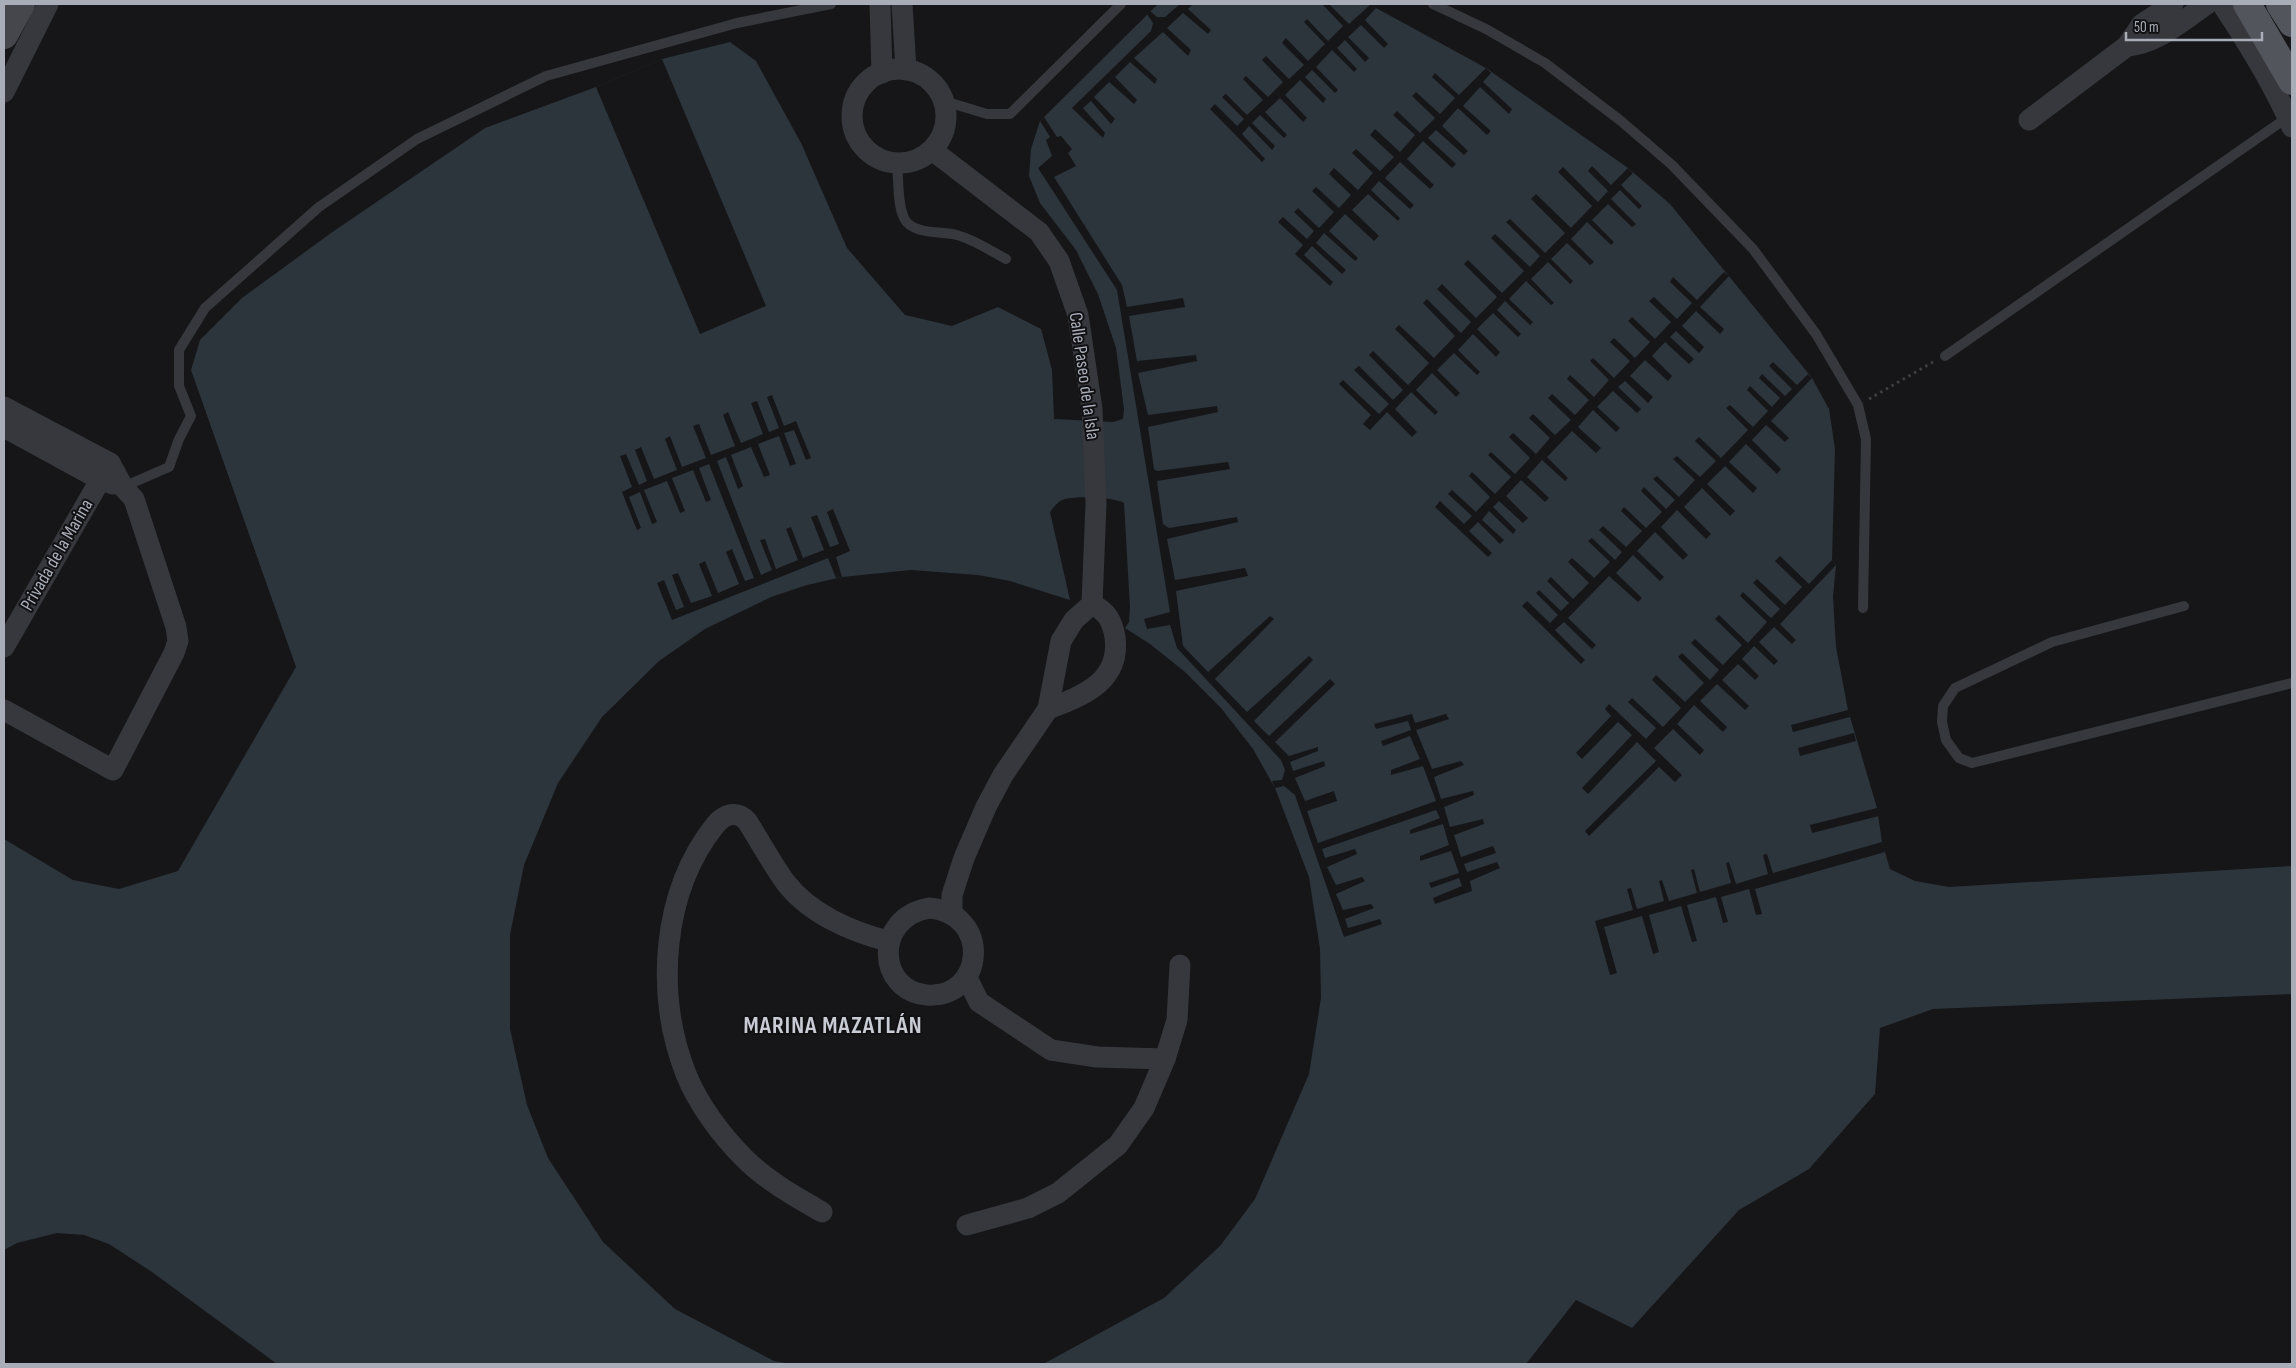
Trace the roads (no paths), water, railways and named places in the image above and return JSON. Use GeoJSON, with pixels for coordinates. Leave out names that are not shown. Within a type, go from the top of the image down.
{"type":"FeatureCollection","features":[{"type":"Feature","properties":{"kind":"main road"},"geometry":{"type":"LineString","coordinates":[[4,35],[21,4]]}},
{"type":"Feature","properties":{"kind":"main road"},"geometry":{"type":"LineString","coordinates":[[2247,4],[2292,81]]}},
{"type":"Feature","properties":{"kind":"main road"},"geometry":{"type":"LineString","coordinates":[[2280,4],[2292,23]]}},
{"type":"Feature","properties":{"kind":"street"},"geometry":{"type":"LineString","coordinates":[[4,92],[48,4]]}},
{"type":"Feature","properties":{"kind":"street"},"geometry":{"type":"LineString","coordinates":[[880,4],[882,73]]}},
{"type":"Feature","properties":{"kind":"street"},"geometry":{"type":"LineString","coordinates":[[902,4],[906,70]]}},
{"type":"Feature","properties":{"kind":"street"},"geometry":{"type":"LineString","coordinates":[[2029,120],[2128,46],[2142,24],[2173,4]]}},
{"type":"Feature","properties":{"kind":"street"},"geometry":{"type":"LineString","coordinates":[[2128,46],[2154,40],[2207,4]]}},
{"type":"Feature","properties":{"kind":"street"},"geometry":{"type":"LineString","coordinates":[[2222,4],[2244,36],[2290,122]]}},
{"type":"Feature","properties":{"kind":"street"},"geometry":{"type":"LineString","coordinates":[[906,70],[918,73],[929,80],[938,90],[944,101],[945,127],[940,139],[932,150],[920,159],[897,164],[876,158],[864,148],[856,136],[852,121],[853,106],[859,92],[869,80],[882,73],[906,70]]}},
{"type":"Feature","properties":{"kind":"street","name":"Calle Paseo de la Isla"},"geometry":{"type":"LineString","coordinates":[[932,150],[1039,232],[1059,261],[1078,316],[1092,409],[1096,504],[1092,604]]}},
{"type":"Feature","properties":{"kind":"street"},"geometry":{"type":"LineString","coordinates":[[4,407],[106,472],[134,499],[176,627],[178,641],[174,653],[113,770],[4,710]]}},
{"type":"Feature","properties":{"kind":"street"},"geometry":{"type":"LineString","coordinates":[[4,427],[106,472]]}},
{"type":"Feature","properties":{"kind":"street","name":"Privada de la Marina"},"geometry":{"type":"LineString","coordinates":[[4,647],[106,472]]}},
{"type":"Feature","properties":{"kind":"street"},"geometry":{"type":"LineString","coordinates":[[952,914],[952,895],[964,858],[986,807],[1003,775],[1048,709],[1061,641],[1074,620],[1092,604],[1103,610],[1113,623],[1116,648],[1112,667],[1092,689],[1075,699],[1048,709]]}},
{"type":"Feature","properties":{"kind":"street"},"geometry":{"type":"LineString","coordinates":[[822,1212],[770,1181],[744,1158],[721,1132],[701,1103],[686,1074],[673,1031],[666,984],[669,940],[678,898],[691,864],[721,818],[732,814],[742,815],[748,821],[787,883],[806,904],[864,935],[888,942]]}},
{"type":"Feature","properties":{"kind":"street"},"geometry":{"type":"LineString","coordinates":[[941,909],[952,914],[963,922],[970,933],[974,946],[973,960],[967,978],[950,990],[939,994],[927,995],[915,992],[897,978],[891,968],[888,942],[898,924],[918,910],[941,909]]}},
{"type":"Feature","properties":{"kind":"street"},"geometry":{"type":"LineString","coordinates":[[967,1225],[1028,1208],[1058,1193],[1118,1145],[1144,1108],[1165,1059],[1177,1020],[1180,964]]}},
{"type":"Feature","properties":{"kind":"street"},"geometry":{"type":"LineString","coordinates":[[967,978],[979,1002],[1051,1050],[1097,1057],[1165,1059]]}},
{"type":"Feature","properties":{"kind":"lane"},"geometry":{"type":"LineString","coordinates":[[123,487],[169,467],[179,440],[191,416],[179,386],[179,350],[205,308],[319,207],[417,140],[546,76],[737,23],[831,4]]}},
{"type":"Feature","properties":{"kind":"lane"},"geometry":{"type":"LineString","coordinates":[[944,101],[987,114],[1010,114],[1121,4]]}},
{"type":"Feature","properties":{"kind":"lane"},"geometry":{"type":"LineString","coordinates":[[1432,4],[1486,29],[1545,63],[1621,121],[1672,165],[1753,250],[1816,334],[1858,406],[1866,439],[1863,608]]}},
{"type":"Feature","properties":{"kind":"lane"},"geometry":{"type":"LineString","coordinates":[[1945,356],[2290,122]]}},
{"type":"Feature","properties":{"kind":"lane"},"geometry":{"type":"LineString","coordinates":[[897,164],[901,203],[904,217],[909,225],[918,229],[958,235],[973,241],[1006,260]]}},
{"type":"Feature","properties":{"kind":"lane"},"geometry":{"type":"LineString","coordinates":[[2184,606],[2052,642],[1955,688],[1943,706],[1942,722],[1946,740],[1959,758],[1972,763],[2292,683]]}},
{"type":"Feature","properties":{"kind":"district","name":"MARINA MAZATLÁN"},"geometry":{"type":"Point","coordinates":[833,1025]}}]}
